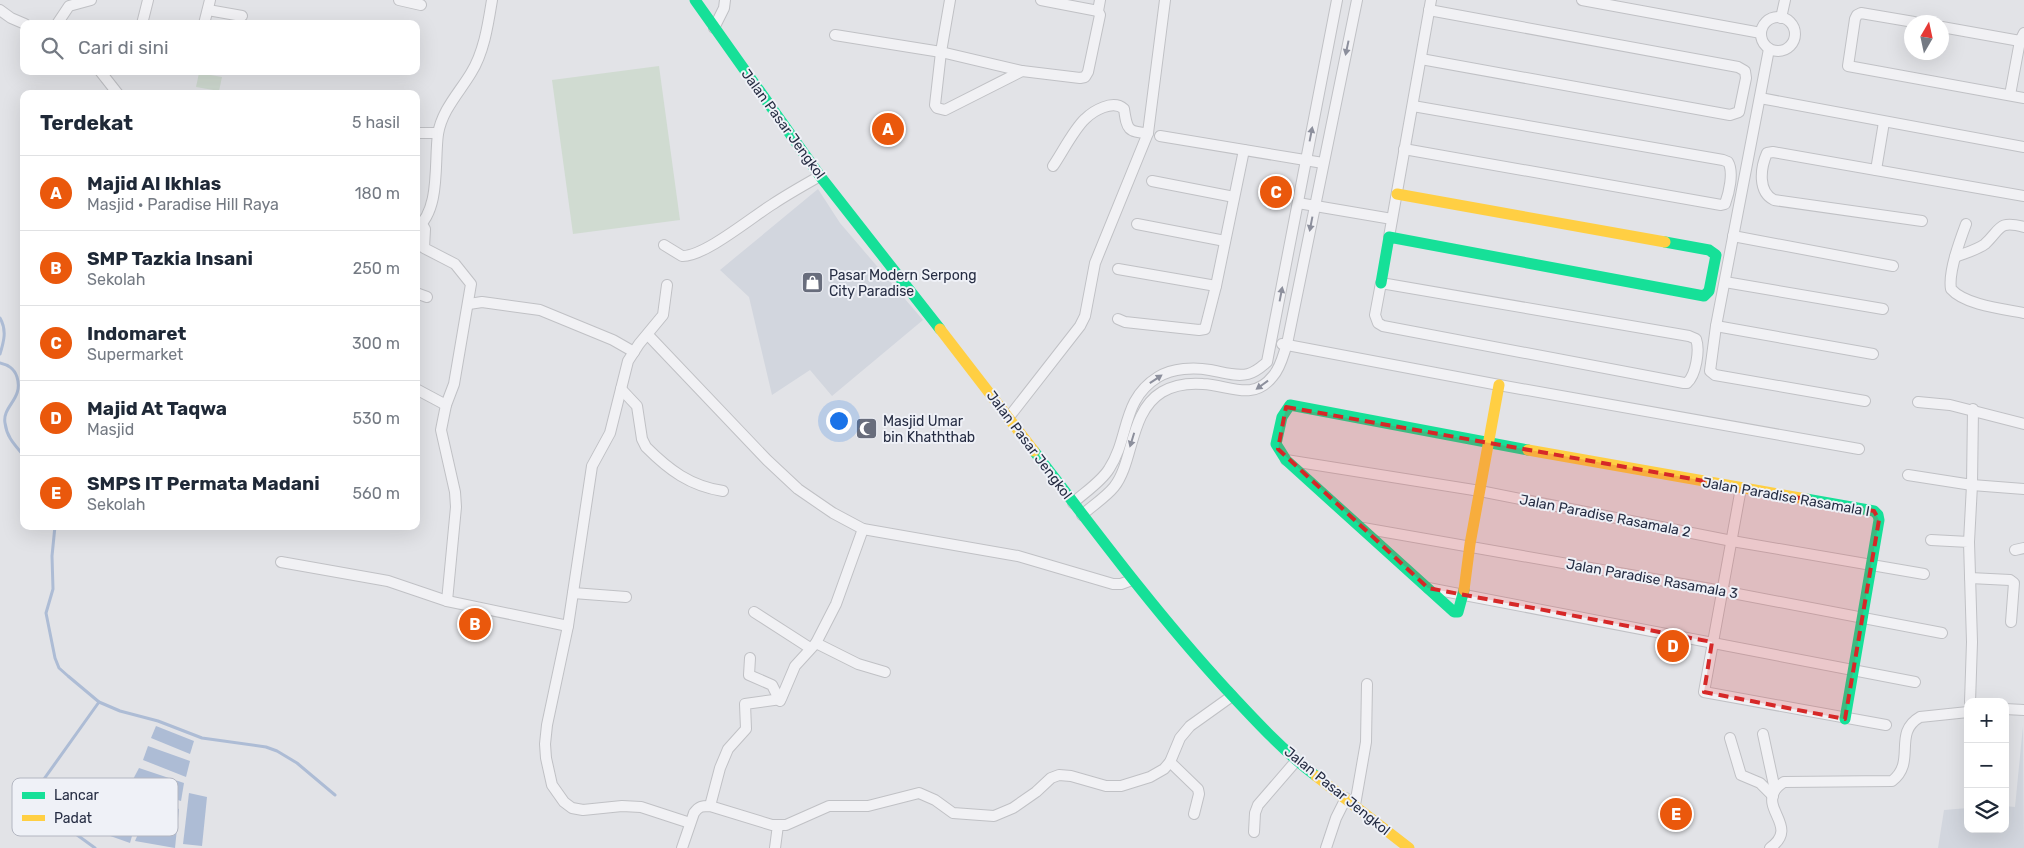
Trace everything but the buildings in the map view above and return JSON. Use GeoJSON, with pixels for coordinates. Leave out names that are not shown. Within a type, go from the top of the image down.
{"type":"FeatureCollection","features":[{"type":"Feature","properties":{"kind":"street"},"geometry":{"type":"LineString","coordinates":[[60,20],[69,6],[91,0]]}},
{"type":"Feature","properties":{"kind":"street"},"geometry":{"type":"LineString","coordinates":[[143,20],[148,0]]}},
{"type":"Feature","properties":{"kind":"street"},"geometry":{"type":"LineString","coordinates":[[399,0],[421,5]]}},
{"type":"Feature","properties":{"kind":"street"},"geometry":{"type":"LineString","coordinates":[[420,224],[434,195],[438,133],[450,104],[471,74],[480,54],[492,0]]}},
{"type":"Feature","properties":{"kind":"street","name":"Jalan Pasar Jengkol"},"geometry":{"type":"LineString","coordinates":[[695,0],[820,176],[1009,417],[1132,580],[1190,650],[1296,761],[1351,801],[1409,848]]}},
{"type":"Feature","properties":{"kind":"street"},"geometry":{"type":"LineString","coordinates":[[714,28],[724,8],[725,0]]}},
{"type":"Feature","properties":{"kind":"street"},"geometry":{"type":"LineString","coordinates":[[950,0],[941,52],[935,105],[939,110],[945,110],[1022,71]]}},
{"type":"Feature","properties":{"kind":"street"},"geometry":{"type":"LineString","coordinates":[[1041,0],[1098,11]]}},
{"type":"Feature","properties":{"kind":"street"},"geometry":{"type":"LineString","coordinates":[[835,35],[941,52],[1022,71],[1080,78],[1085,77],[1088,72],[1100,15],[1098,11],[1100,0]]}},
{"type":"Feature","properties":{"kind":"street"},"geometry":{"type":"LineString","coordinates":[[1009,417],[1075,333],[1085,316],[1095,263],[1148,133],[1165,0]]}},
{"type":"Feature","properties":{"kind":"street"},"geometry":{"type":"LineString","coordinates":[[1073,503],[1109,470],[1131,407],[1146,387],[1167,373],[1181,370],[1210,370],[1226,374],[1246,375],[1256,371],[1267,362],[1337,0]]}},
{"type":"Feature","properties":{"kind":"street"},"geometry":{"type":"LineString","coordinates":[[1082,515],[1114,487],[1139,423],[1152,402],[1161,393],[1179,385],[1190,384],[1218,386],[1241,392],[1257,390],[1273,377],[1279,367],[1287,344],[1357,0]]}},
{"type":"Feature","properties":{"kind":"street"},"geometry":{"type":"LineString","coordinates":[[1582,0],[1761,33]]}},
{"type":"Feature","properties":{"kind":"street"},"geometry":{"type":"LineString","coordinates":[[1781,18],[1785,0]]}},
{"type":"Feature","properties":{"kind":"street"},"geometry":{"type":"LineString","coordinates":[[205,20],[209,5],[242,16]]}},
{"type":"Feature","properties":{"kind":"street"},"geometry":{"type":"LineString","coordinates":[[1381,283],[1689,336],[1696,339],[1698,346],[1693,377],[1687,383],[1684,383],[1383,326],[1378,323],[1375,315],[1430,5],[1738,67],[1745,71],[1746,78],[1739,112],[1730,115],[1421,59]]}},
{"type":"Feature","properties":{"kind":"street"},"geometry":{"type":"LineString","coordinates":[[0,10],[20,22]]}},
{"type":"Feature","properties":{"kind":"street"},"geometry":{"type":"LineString","coordinates":[[1904,20],[1861,13],[1857,15],[1850,44],[1848,66],[2024,98]]}},
{"type":"Feature","properties":{"kind":"street"},"geometry":{"type":"LineString","coordinates":[[1776,18],[1781,18],[1790,23],[1794,28],[1794,38],[1789,47],[1779,51],[1769,49],[1763,42],[1761,33],[1767,21],[1776,18]]}},
{"type":"Feature","properties":{"kind":"street"},"geometry":{"type":"LineString","coordinates":[[1949,28],[2022,37],[2010,94]]}},
{"type":"Feature","properties":{"kind":"street"},"geometry":{"type":"LineString","coordinates":[[1769,49],[1716,326],[1710,371],[1712,374],[1865,401]]}},
{"type":"Feature","properties":{"kind":"street"},"geometry":{"type":"LineString","coordinates":[[103,75],[115,90]]}},
{"type":"Feature","properties":{"kind":"street"},"geometry":{"type":"LineString","coordinates":[[1760,98],[2024,147]]}},
{"type":"Feature","properties":{"kind":"street"},"geometry":{"type":"LineString","coordinates":[[1053,166],[1084,119],[1108,106],[1115,104],[1124,109],[1125,124],[1129,130],[1148,133]]}},
{"type":"Feature","properties":{"kind":"street"},"geometry":{"type":"LineString","coordinates":[[1404,149],[1720,205],[1725,204],[1727,199],[1730,166],[1728,162],[1723,160],[1413,106]]}},
{"type":"Feature","properties":{"kind":"street"},"geometry":{"type":"LineString","coordinates":[[1876,170],[1884,122]]}},
{"type":"Feature","properties":{"kind":"street"},"geometry":{"type":"LineString","coordinates":[[420,133],[438,133]]}},
{"type":"Feature","properties":{"kind":"street"},"geometry":{"type":"LineString","coordinates":[[1160,136],[1323,163]]}},
{"type":"Feature","properties":{"kind":"street"},"geometry":{"type":"LineString","coordinates":[[1118,319],[1126,322],[1203,330],[1206,328],[1244,150]]}},
{"type":"Feature","properties":{"kind":"street"},"geometry":{"type":"LineString","coordinates":[[1922,220],[1774,200],[1767,197],[1763,190],[1762,175],[1765,157],[1769,152],[2024,196]]}},
{"type":"Feature","properties":{"kind":"street"},"geometry":{"type":"LineString","coordinates":[[664,245],[682,256],[695,254],[820,176]]}},
{"type":"Feature","properties":{"kind":"street"},"geometry":{"type":"LineString","coordinates":[[1152,182],[1234,197]]}},
{"type":"Feature","properties":{"kind":"street"},"geometry":{"type":"LineString","coordinates":[[1389,237],[1704,296],[1709,291],[1716,258],[1716,254],[1709,250],[1396,194]]}},
{"type":"Feature","properties":{"kind":"street"},"geometry":{"type":"LineString","coordinates":[[1298,203],[1392,219]]}},
{"type":"Feature","properties":{"kind":"street"},"geometry":{"type":"LineString","coordinates":[[1955,257],[1985,244],[2002,225],[2008,223],[2024,227]]}},
{"type":"Feature","properties":{"kind":"street"},"geometry":{"type":"LineString","coordinates":[[1137,224],[1225,241]]}},
{"type":"Feature","properties":{"kind":"street"},"geometry":{"type":"LineString","coordinates":[[1966,224],[1955,257],[1950,285],[1955,293],[1969,300],[2024,313]]}},
{"type":"Feature","properties":{"kind":"street"},"geometry":{"type":"LineString","coordinates":[[420,226],[425,229],[424,248],[455,264],[472,284],[454,384],[442,422],[441,437],[455,492],[456,507],[447,601]]}},
{"type":"Feature","properties":{"kind":"street"},"geometry":{"type":"LineString","coordinates":[[1733,236],[1893,266]]}},
{"type":"Feature","properties":{"kind":"street"},"geometry":{"type":"LineString","coordinates":[[1118,269],[1216,286]]}},
{"type":"Feature","properties":{"kind":"street"},"geometry":{"type":"LineString","coordinates":[[1725,282],[1883,309]]}},
{"type":"Feature","properties":{"kind":"street"},"geometry":{"type":"LineString","coordinates":[[667,285],[663,315],[634,352],[625,370],[610,433],[592,466],[568,626],[546,734],[546,758],[552,785],[564,802],[576,809],[641,807],[690,823]]}},
{"type":"Feature","properties":{"kind":"street"},"geometry":{"type":"LineString","coordinates":[[420,295],[426,297]]}},
{"type":"Feature","properties":{"kind":"street"},"geometry":{"type":"LineString","coordinates":[[469,304],[482,302],[540,310],[613,340],[634,352]]}},
{"type":"Feature","properties":{"kind":"street"},"geometry":{"type":"LineString","coordinates":[[1716,326],[1873,354]]}},
{"type":"Feature","properties":{"kind":"street"},"geometry":{"type":"LineString","coordinates":[[648,335],[767,460],[798,489],[833,513],[863,529],[1018,556],[1113,584],[1121,584],[1132,580]]}},
{"type":"Feature","properties":{"kind":"street"},"geometry":{"type":"LineString","coordinates":[[1272,342],[1499,385],[1859,449]]}},
{"type":"Feature","properties":{"kind":"street"},"geometry":{"type":"LineString","coordinates":[[1286,460],[1454,612],[1459,611],[1499,385]]}},
{"type":"Feature","properties":{"kind":"street"},"geometry":{"type":"LineString","coordinates":[[621,388],[637,406],[642,439],[646,447],[686,480],[707,489],[723,491]]}},
{"type":"Feature","properties":{"kind":"street"},"geometry":{"type":"LineString","coordinates":[[420,391],[446,405]]}},
{"type":"Feature","properties":{"kind":"street"},"geometry":{"type":"LineString","coordinates":[[1918,402],[1950,404],[2024,424]]}},
{"type":"Feature","properties":{"kind":"street","name":"Jalan Paradise Rasamala I"},"geometry":{"type":"LineString","coordinates":[[1286,460],[1276,444],[1283,414],[1286,407],[1290,405],[1489,443],[1874,511],[1878,515],[1879,520],[1845,719]]}},
{"type":"Feature","properties":{"kind":"street"},"geometry":{"type":"LineString","coordinates":[[1970,698],[1972,642],[1969,542],[1973,410]]}},
{"type":"Feature","properties":{"kind":"street","name":"Jalan Paradise Rasamala 2"},"geometry":{"type":"LineString","coordinates":[[1286,460],[1480,491],[1732,541],[1924,574]]}},
{"type":"Feature","properties":{"kind":"street"},"geometry":{"type":"LineString","coordinates":[[1908,475],[1972,485],[2024,489]]}},
{"type":"Feature","properties":{"kind":"street"},"geometry":{"type":"LineString","coordinates":[[1741,488],[1704,692],[1886,725]]}},
{"type":"Feature","properties":{"kind":"street","name":"Jalan Paradise Rasamala 3"},"geometry":{"type":"LineString","coordinates":[[1363,528],[1722,591],[1942,633]]}},
{"type":"Feature","properties":{"kind":"street"},"geometry":{"type":"LineString","coordinates":[[780,700],[795,666],[813,646],[836,604],[863,529]]}},
{"type":"Feature","properties":{"kind":"street"},"geometry":{"type":"LineString","coordinates":[[1932,540],[1969,542]]}},
{"type":"Feature","properties":{"kind":"street"},"geometry":{"type":"LineString","coordinates":[[281,562],[388,581],[447,601],[568,626]]}},
{"type":"Feature","properties":{"kind":"street"},"geometry":{"type":"LineString","coordinates":[[1970,578],[2010,580],[2014,583],[2011,622]]}},
{"type":"Feature","properties":{"kind":"street"},"geometry":{"type":"LineString","coordinates":[[1428,588],[1915,682]]}},
{"type":"Feature","properties":{"kind":"street"},"geometry":{"type":"LineString","coordinates":[[573,592],[626,597]]}},
{"type":"Feature","properties":{"kind":"street"},"geometry":{"type":"LineString","coordinates":[[754,612],[813,646],[858,664],[885,672]]}},
{"type":"Feature","properties":{"kind":"street"},"geometry":{"type":"LineString","coordinates":[[750,658],[749,675],[772,685],[780,700]]}},
{"type":"Feature","properties":{"kind":"street"},"geometry":{"type":"LineString","coordinates":[[1326,848],[1336,818],[1351,801],[1366,742],[1367,684]]}},
{"type":"Feature","properties":{"kind":"street"},"geometry":{"type":"LineString","coordinates":[[682,848],[697,808],[702,806],[710,806],[786,826],[829,806],[868,806],[919,793],[930,797],[953,813],[994,816],[1013,808],[1031,796],[1051,778],[1059,776],[1071,776],[1106,786],[1121,786],[1150,777],[1164,769],[1170,762],[1180,738],[1190,726],[1232,696]]}},
{"type":"Feature","properties":{"kind":"street"},"geometry":{"type":"LineString","coordinates":[[710,806],[720,768],[728,750],[746,729],[745,704],[780,700]]}},
{"type":"Feature","properties":{"kind":"street"},"geometry":{"type":"LineString","coordinates":[[2009,710],[2024,710]]}},
{"type":"Feature","properties":{"kind":"street"},"geometry":{"type":"LineString","coordinates":[[1774,793],[1784,782],[1892,781],[1904,763],[1905,737],[1913,721],[1920,717],[1964,712]]}},
{"type":"Feature","properties":{"kind":"street"},"geometry":{"type":"LineString","coordinates":[[1763,734],[1774,793],[1773,805],[1782,822],[1781,834],[1770,848]]}},
{"type":"Feature","properties":{"kind":"street"},"geometry":{"type":"LineString","coordinates":[[1730,738],[1741,775],[1760,783],[1774,793]]}},
{"type":"Feature","properties":{"kind":"street"},"geometry":{"type":"LineString","coordinates":[[1254,832],[1255,813],[1258,805],[1296,761]]}},
{"type":"Feature","properties":{"kind":"street"},"geometry":{"type":"LineString","coordinates":[[1170,762],[1198,789],[1199,794],[1194,814]]}},
{"type":"Feature","properties":{"kind":"street"},"geometry":{"type":"LineString","coordinates":[[774,848],[778,825]]}},
{"type":"Feature","properties":{"kind":"highlighted area"},"geometry":{"type":"Polygon","coordinates":[[[1286,407],[1874,511],[1879,520],[1845,719],[1704,692],[1712,642],[1428,588],[1278,449],[1286,407]]]}},
{"type":"Feature","properties":{"kind":"shaded area"},"geometry":{"type":"Polygon","coordinates":[[[659,66],[680,220],[573,234],[552,80],[659,66]]]}},
{"type":"Feature","properties":{"kind":"shaded area"},"geometry":{"type":"Polygon","coordinates":[[[199,75],[222,77],[219,90],[196,87],[199,75]]]}},
{"type":"Feature","properties":{"kind":"shaded area","name":"Pasar Modern Serpong City Paradise"},"geometry":{"type":"Polygon","coordinates":[[[818,189],[840,223],[923,320],[832,396],[810,370],[772,395],[749,297],[720,270],[818,189]]]}},
{"type":"Feature","properties":{"kind":"shaded area"},"geometry":{"type":"Polygon","coordinates":[[[2023,726],[2024,848],[1938,848],[1944,810],[1964,808],[1964,833],[2009,833],[2009,806],[2015,807],[2023,726]]]}},
{"type":"Feature","properties":{"kind":"water"},"geometry":{"type":"Polygon","coordinates":[[[156,726],[194,741],[190,754],[151,738],[156,726]]]}},
{"type":"Feature","properties":{"kind":"water"},"geometry":{"type":"Polygon","coordinates":[[[148,746],[190,761],[186,777],[143,760],[148,746]]]}},
{"type":"Feature","properties":{"kind":"water"},"geometry":{"type":"Polygon","coordinates":[[[139,768],[169,778],[134,778],[139,768]]]}},
{"type":"Feature","properties":{"kind":"water"},"geometry":{"type":"Polygon","coordinates":[[[178,781],[184,783],[181,801],[178,800],[178,781]]]}},
{"type":"Feature","properties":{"kind":"water"},"geometry":{"type":"Polygon","coordinates":[[[189,793],[207,797],[202,846],[183,844],[189,793]]]}},
{"type":"Feature","properties":{"kind":"water"},"geometry":{"type":"Polygon","coordinates":[[[110,836],[132,836],[130,843],[110,836]]]}},
{"type":"Feature","properties":{"kind":"water"},"geometry":{"type":"Polygon","coordinates":[[[137,836],[176,836],[175,848],[135,841],[137,836]]]}},
{"type":"Feature","properties":{"kind":"waterway"},"geometry":{"type":"LineString","coordinates":[[0,318],[4,331],[4,340],[0,354]]}},
{"type":"Feature","properties":{"kind":"waterway"},"geometry":{"type":"LineString","coordinates":[[0,363],[10,367],[17,377],[18,391],[7,412],[5,423],[10,437],[20,451]]}},
{"type":"Feature","properties":{"kind":"waterway"},"geometry":{"type":"LineString","coordinates":[[55,530],[52,556],[53,589],[46,613],[55,658],[59,668],[99,702],[120,711],[158,721],[202,738],[266,747],[277,751],[297,763],[335,795]]}},
{"type":"Feature","properties":{"kind":"waterway"},"geometry":{"type":"LineString","coordinates":[[45,778],[99,702]]}},
{"type":"Feature","properties":{"kind":"waterway"},"geometry":{"type":"LineString","coordinates":[[78,836],[95,848]]}},
{"type":"Feature","properties":{"kind":"traffic: fast"},"geometry":{"type":"LineString","coordinates":[[695,0],[820,176],[940,329]]}},
{"type":"Feature","properties":{"kind":"traffic: fast"},"geometry":{"type":"LineString","coordinates":[[1381,283],[1389,237],[1704,296],[1709,291],[1716,255],[1709,250],[1665,242]]}},
{"type":"Feature","properties":{"kind":"traffic: fast"},"geometry":{"type":"LineString","coordinates":[[1464,590],[1458,612],[1454,612],[1286,460],[1276,444],[1282,417],[1290,405],[1528,450]]}},
{"type":"Feature","properties":{"kind":"traffic: fast"},"geometry":{"type":"LineString","coordinates":[[1034,451],[1127,572],[1200,660],[1269,734],[1316,776]]}},
{"type":"Feature","properties":{"kind":"traffic: fast"},"geometry":{"type":"LineString","coordinates":[[1806,499],[1874,511],[1878,515],[1879,520],[1845,719]]}},
{"type":"Feature","properties":{"kind":"traffic: slow"},"geometry":{"type":"LineString","coordinates":[[1397,194],[1665,242]]}},
{"type":"Feature","properties":{"kind":"traffic: slow"},"geometry":{"type":"LineString","coordinates":[[940,329],[1034,451]]}},
{"type":"Feature","properties":{"kind":"traffic: slow"},"geometry":{"type":"LineString","coordinates":[[1464,590],[1470,544],[1499,385]]}},
{"type":"Feature","properties":{"kind":"traffic: slow"},"geometry":{"type":"LineString","coordinates":[[1528,450],[1806,499]]}},
{"type":"Feature","properties":{"kind":"traffic: slow"},"geometry":{"type":"LineString","coordinates":[[1316,776],[1409,848]]}},
{"type":"Feature","properties":{"kind":"place","name":"Majid Al Ikhlas"},"geometry":{"type":"Point","coordinates":[888,129]}},
{"type":"Feature","properties":{"kind":"place","name":"Indomaret"},"geometry":{"type":"Point","coordinates":[1276,192]}},
{"type":"Feature","properties":{"kind":"place","name":"Pasar Modern Serpong City Paradise"},"geometry":{"type":"Point","coordinates":[813,283]}},
{"type":"Feature","properties":{"kind":"place","name":"Masjid Umar bin Khaththab"},"geometry":{"type":"Point","coordinates":[867,429]}},
{"type":"Feature","properties":{"kind":"place","name":"SMP Tazkia Insani"},"geometry":{"type":"Point","coordinates":[475,624]}},
{"type":"Feature","properties":{"kind":"place","name":"Majid At Taqwa"},"geometry":{"type":"Point","coordinates":[1673,646]}},
{"type":"Feature","properties":{"kind":"place","name":"SMPS IT Permata Madani"},"geometry":{"type":"Point","coordinates":[1676,814]}}]}
